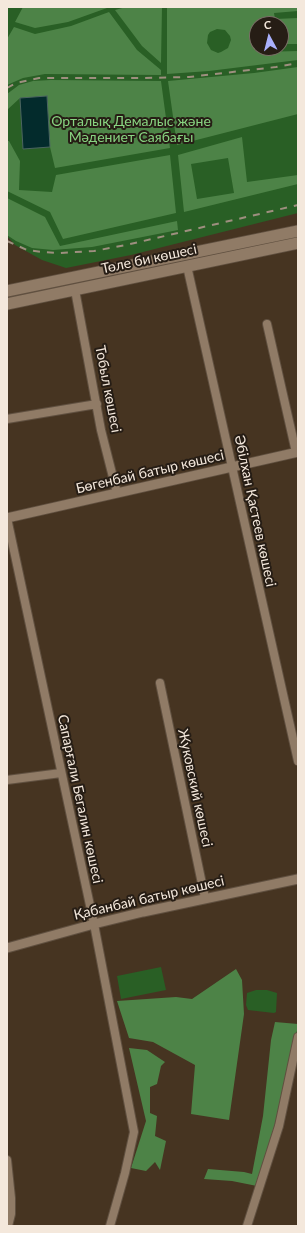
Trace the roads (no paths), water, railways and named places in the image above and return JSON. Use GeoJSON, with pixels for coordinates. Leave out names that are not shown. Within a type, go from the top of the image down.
{"type":"FeatureCollection","features":[{"type":"Feature","properties":{"kind":"main road","name":"Төле би көшесі"},"geometry":{"type":"LineString","coordinates":[[7,291],[282,234],[298,229]]}},
{"type":"Feature","properties":{"kind":"main road","name":"Төле би көшесі"},"geometry":{"type":"LineString","coordinates":[[7,304],[298,244]]}},
{"type":"Feature","properties":{"kind":"street","name":"Әбілхан Қастеев көшесі"},"geometry":{"type":"LineString","coordinates":[[187,266],[298,761]]}},
{"type":"Feature","properties":{"kind":"street","name":"Тобыл көшесі"},"geometry":{"type":"LineString","coordinates":[[75,290],[101,430],[117,493]]}},
{"type":"Feature","properties":{"kind":"street"},"geometry":{"type":"LineString","coordinates":[[267,324],[297,452]]}},
{"type":"Feature","properties":{"kind":"street"},"geometry":{"type":"LineString","coordinates":[[7,419],[97,404]]}},
{"type":"Feature","properties":{"kind":"street","name":"Бөгенбай батыр көшесі"},"geometry":{"type":"LineString","coordinates":[[7,518],[233,468],[297,452]]}},
{"type":"Feature","properties":{"kind":"street","name":"Сапарғали Бегалин көшесі"},"geometry":{"type":"LineString","coordinates":[[7,518],[94,924],[134,1132],[125,1173],[110,1226]]}},
{"type":"Feature","properties":{"kind":"street","name":"Жуковский көшесі"},"geometry":{"type":"LineString","coordinates":[[160,683],[205,898]]}},
{"type":"Feature","properties":{"kind":"street"},"geometry":{"type":"LineString","coordinates":[[7,780],[61,773]]}},
{"type":"Feature","properties":{"kind":"street","name":"Қабанбай батыр көшесі"},"geometry":{"type":"LineString","coordinates":[[7,948],[94,924],[205,898],[298,879]]}},
{"type":"Feature","properties":{"kind":"street"},"geometry":{"type":"LineString","coordinates":[[247,1226],[279,1126],[298,1037]]}},
{"type":"Feature","properties":{"kind":"street"},"geometry":{"type":"LineString","coordinates":[[7,1160],[11,1198],[11,1214],[8,1226]]}},
{"type":"Feature","properties":{"kind":"water"},"geometry":{"type":"Polygon","coordinates":[[[47,96],[50,147],[23,149],[20,98],[47,96]]]}},
{"type":"Feature","properties":{"kind":"railway"},"geometry":{"type":"LineString","coordinates":[[7,88],[16,83],[39,78],[189,77],[298,63]]}},
{"type":"Feature","properties":{"kind":"railway"},"geometry":{"type":"LineString","coordinates":[[7,241],[27,250],[41,252],[59,253],[94,251],[298,205]]}},
{"type":"Feature","properties":{"kind":"park label","name":"Орталық Демалыс және Мәдениет Саябағы"},"geometry":{"type":"Point","coordinates":[131,130]}}]}
